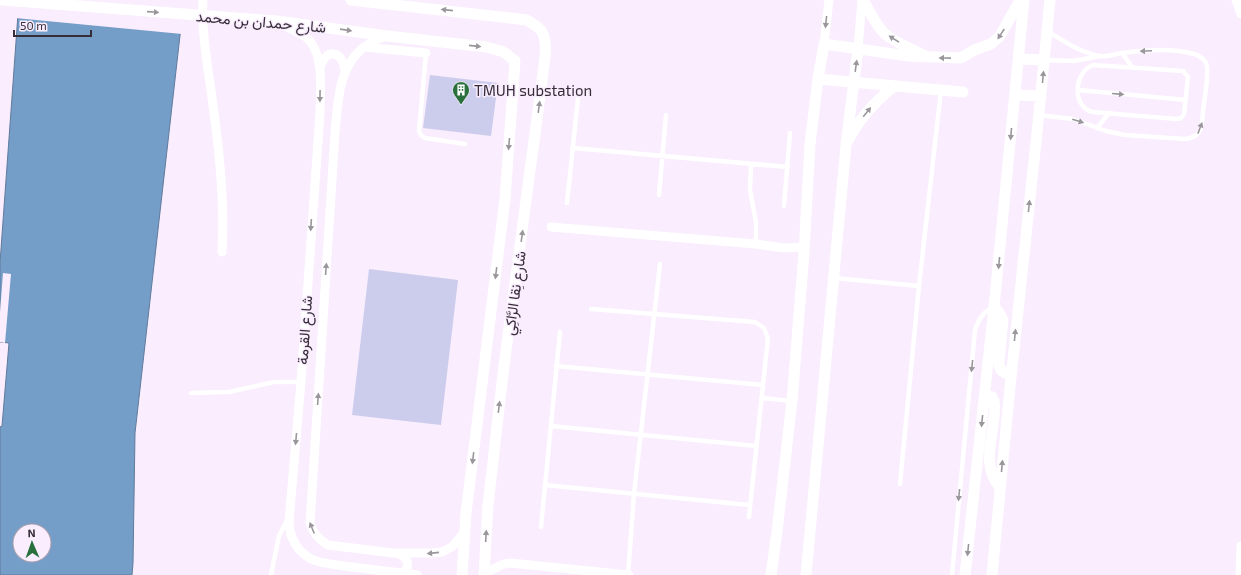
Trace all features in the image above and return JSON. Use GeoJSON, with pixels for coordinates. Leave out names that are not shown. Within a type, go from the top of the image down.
{"type":"FeatureCollection","features":[{"type":"Feature","properties":{"kind":"street","name":"شارع حمدان بن محمد"},"geometry":{"type":"LineString","coordinates":[[2,0],[272,21],[486,47],[504,52],[515,61]]}},
{"type":"Feature","properties":{"kind":"street"},"geometry":{"type":"LineString","coordinates":[[203,0],[204,37],[222,177],[222,252]]}},
{"type":"Feature","properties":{"kind":"street","name":"شارع نِقا الرَّاكِي"},"geometry":{"type":"LineString","coordinates":[[351,0],[527,20],[537,26],[545,38],[546,48],[488,505],[484,574]]}},
{"type":"Feature","properties":{"kind":"street"},"geometry":{"type":"LineString","coordinates":[[771,575],[792,401],[804,250],[810,144],[829,0]]}},
{"type":"Feature","properties":{"kind":"street"},"geometry":{"type":"LineString","coordinates":[[806,575],[846,145],[863,0]]}},
{"type":"Feature","properties":{"kind":"street"},"geometry":{"type":"LineString","coordinates":[[863,0],[878,26],[885,34],[928,57]]}},
{"type":"Feature","properties":{"kind":"street"},"geometry":{"type":"LineString","coordinates":[[824,44],[908,56],[961,58],[974,50],[991,44],[1000,36],[1020,0]]}},
{"type":"Feature","properties":{"kind":"street"},"geometry":{"type":"LineString","coordinates":[[965,575],[994,307],[1024,0]]}},
{"type":"Feature","properties":{"kind":"street"},"geometry":{"type":"LineString","coordinates":[[992,575],[1011,374],[1045,60],[1050,0]]}},
{"type":"Feature","properties":{"kind":"street"},"geometry":{"type":"LineString","coordinates":[[1236,0],[1241,14]]}},
{"type":"Feature","properties":{"kind":"street","name":"شارع القرمة"},"geometry":{"type":"LineString","coordinates":[[272,21],[306,37],[311,42],[317,55],[319,70],[320,112],[289,528],[292,540],[305,555],[318,561],[351,569],[417,575]]}},
{"type":"Feature","properties":{"kind":"street","name":"شارع القرمة"},"geometry":{"type":"LineString","coordinates":[[387,36],[364,47],[355,55],[345,72],[339,102],[335,133],[310,523],[314,534],[328,545],[393,553],[422,554],[442,552],[453,546],[465,532]]}},
{"type":"Feature","properties":{"kind":"street"},"geometry":{"type":"LineString","coordinates":[[364,47],[426,53]]}},
{"type":"Feature","properties":{"kind":"street"},"geometry":{"type":"LineString","coordinates":[[319,70],[321,62],[325,57],[336,54],[342,58],[345,72]]}},
{"type":"Feature","properties":{"kind":"street"},"geometry":{"type":"LineString","coordinates":[[1019,59],[1045,60]]}},
{"type":"Feature","properties":{"kind":"street","name":"شارع نِقا الرَّاكِي"},"geometry":{"type":"LineString","coordinates":[[462,575],[465,532],[505,199],[515,61]]}},
{"type":"Feature","properties":{"kind":"street"},"geometry":{"type":"LineString","coordinates":[[818,79],[963,92]]}},
{"type":"Feature","properties":{"kind":"street"},"geometry":{"type":"LineString","coordinates":[[846,145],[866,112],[894,86]]}},
{"type":"Feature","properties":{"kind":"street"},"geometry":{"type":"LineString","coordinates":[[1015,95],[1041,96]]}},
{"type":"Feature","properties":{"kind":"street"},"geometry":{"type":"LineString","coordinates":[[550,227],[756,244],[804,250]]}},
{"type":"Feature","properties":{"kind":"street"},"geometry":{"type":"LineString","coordinates":[[994,307],[1001,315],[1002,320],[998,362],[999,368],[1003,372],[1011,374]]}},
{"type":"Feature","properties":{"kind":"street"},"geometry":{"type":"LineString","coordinates":[[985,394],[992,397],[994,400],[990,462],[993,476],[1000,487]]}},
{"type":"Feature","properties":{"kind":"street"},"geometry":{"type":"LineString","coordinates":[[1240,575],[1241,546]]}},
{"type":"Feature","properties":{"kind":"street"},"geometry":{"type":"LineString","coordinates":[[393,553],[404,557],[407,562],[407,569],[402,573]]}},
{"type":"Feature","properties":{"kind":"street"},"geometry":{"type":"LineString","coordinates":[[484,574],[492,571],[502,564],[510,563],[628,575]]}},
{"type":"Feature","properties":{"kind":"lane"},"geometry":{"type":"LineString","coordinates":[[1047,31],[1069,45],[1089,53],[1102,56]]}},
{"type":"Feature","properties":{"kind":"lane"},"geometry":{"type":"LineString","coordinates":[[1039,116],[1073,120],[1096,128],[1125,135],[1186,139],[1194,137],[1198,134],[1201,128],[1207,69],[1204,60],[1195,54],[1157,51],[1122,53],[1078,61],[1045,60]]}},
{"type":"Feature","properties":{"kind":"lane"},"geometry":{"type":"LineString","coordinates":[[426,53],[419,131],[425,138],[465,144]]}},
{"type":"Feature","properties":{"kind":"lane"},"geometry":{"type":"LineString","coordinates":[[1122,53],[1132,67]]}},
{"type":"Feature","properties":{"kind":"lane"},"geometry":{"type":"LineString","coordinates":[[1098,65],[1132,67],[1183,71],[1188,77],[1184,114],[1179,119],[1093,112],[1085,109],[1080,102],[1079,90],[1080,76],[1086,69],[1098,65]]}},
{"type":"Feature","properties":{"kind":"lane"},"geometry":{"type":"LineString","coordinates":[[900,484],[919,286],[941,90]]}},
{"type":"Feature","properties":{"kind":"lane"},"geometry":{"type":"LineString","coordinates":[[1079,90],[1186,100]]}},
{"type":"Feature","properties":{"kind":"lane"},"geometry":{"type":"LineString","coordinates":[[567,203],[578,98]]}},
{"type":"Feature","properties":{"kind":"lane"},"geometry":{"type":"LineString","coordinates":[[1096,128],[1109,113]]}},
{"type":"Feature","properties":{"kind":"lane"},"geometry":{"type":"LineString","coordinates":[[660,195],[666,115]]}},
{"type":"Feature","properties":{"kind":"lane"},"geometry":{"type":"LineString","coordinates":[[784,206],[790,133]]}},
{"type":"Feature","properties":{"kind":"lane"},"geometry":{"type":"LineString","coordinates":[[573,148],[788,167]]}},
{"type":"Feature","properties":{"kind":"lane"},"geometry":{"type":"LineString","coordinates":[[751,164],[750,190],[756,222],[756,244]]}},
{"type":"Feature","properties":{"kind":"lane"},"geometry":{"type":"LineString","coordinates":[[628,575],[634,494],[653,315],[660,264]]}},
{"type":"Feature","properties":{"kind":"lane"},"geometry":{"type":"LineString","coordinates":[[834,278],[919,286]]}},
{"type":"Feature","properties":{"kind":"lane"},"geometry":{"type":"LineString","coordinates":[[952,575],[975,330],[984,313],[994,307]]}},
{"type":"Feature","properties":{"kind":"lane"},"geometry":{"type":"LineString","coordinates":[[591,309],[755,322],[762,325],[768,338],[749,516]]}},
{"type":"Feature","properties":{"kind":"lane"},"geometry":{"type":"LineString","coordinates":[[541,526],[560,332]]}},
{"type":"Feature","properties":{"kind":"lane"},"geometry":{"type":"LineString","coordinates":[[556,366],[763,385]]}},
{"type":"Feature","properties":{"kind":"lane"},"geometry":{"type":"LineString","coordinates":[[191,393],[229,392],[274,382],[301,382]]}},
{"type":"Feature","properties":{"kind":"lane"},"geometry":{"type":"LineString","coordinates":[[761,398],[792,401]]}},
{"type":"Feature","properties":{"kind":"lane"},"geometry":{"type":"LineString","coordinates":[[551,426],[756,446]]}},
{"type":"Feature","properties":{"kind":"lane"},"geometry":{"type":"LineString","coordinates":[[545,485],[750,505]]}},
{"type":"Feature","properties":{"kind":"lane"},"geometry":{"type":"LineString","coordinates":[[271,575],[280,536],[290,515]]}},
{"type":"Feature","properties":{"kind":"water"},"geometry":{"type":"Polygon","coordinates":[[[19,0],[184,0],[135,433],[132,575],[0,575],[0,427],[2,426],[9,343],[0,342],[0,263],[19,0]]]}},
{"type":"Feature","properties":{"kind":"pier"},"geometry":{"type":"Polygon","coordinates":[[[17,0],[186,0],[182,34],[15,18],[17,0]]]}},
{"type":"Feature","properties":{"kind":"pier"},"geometry":{"type":"Polygon","coordinates":[[[3,273],[11,274],[5,343],[0,342],[0,312],[3,273]]]}},
{"type":"Feature","properties":{"kind":"building","name":"TMUH substation"},"geometry":{"type":"Polygon","coordinates":[[[430,75],[498,83],[491,136],[423,128],[430,75]]]}},
{"type":"Feature","properties":{"kind":"building"},"geometry":{"type":"Polygon","coordinates":[[[369,269],[458,280],[441,425],[352,415],[369,269]]]}},
{"type":"Feature","properties":{"kind":"place","name":"TMUH substation"},"geometry":{"type":"Point","coordinates":[461,105]}}]}
